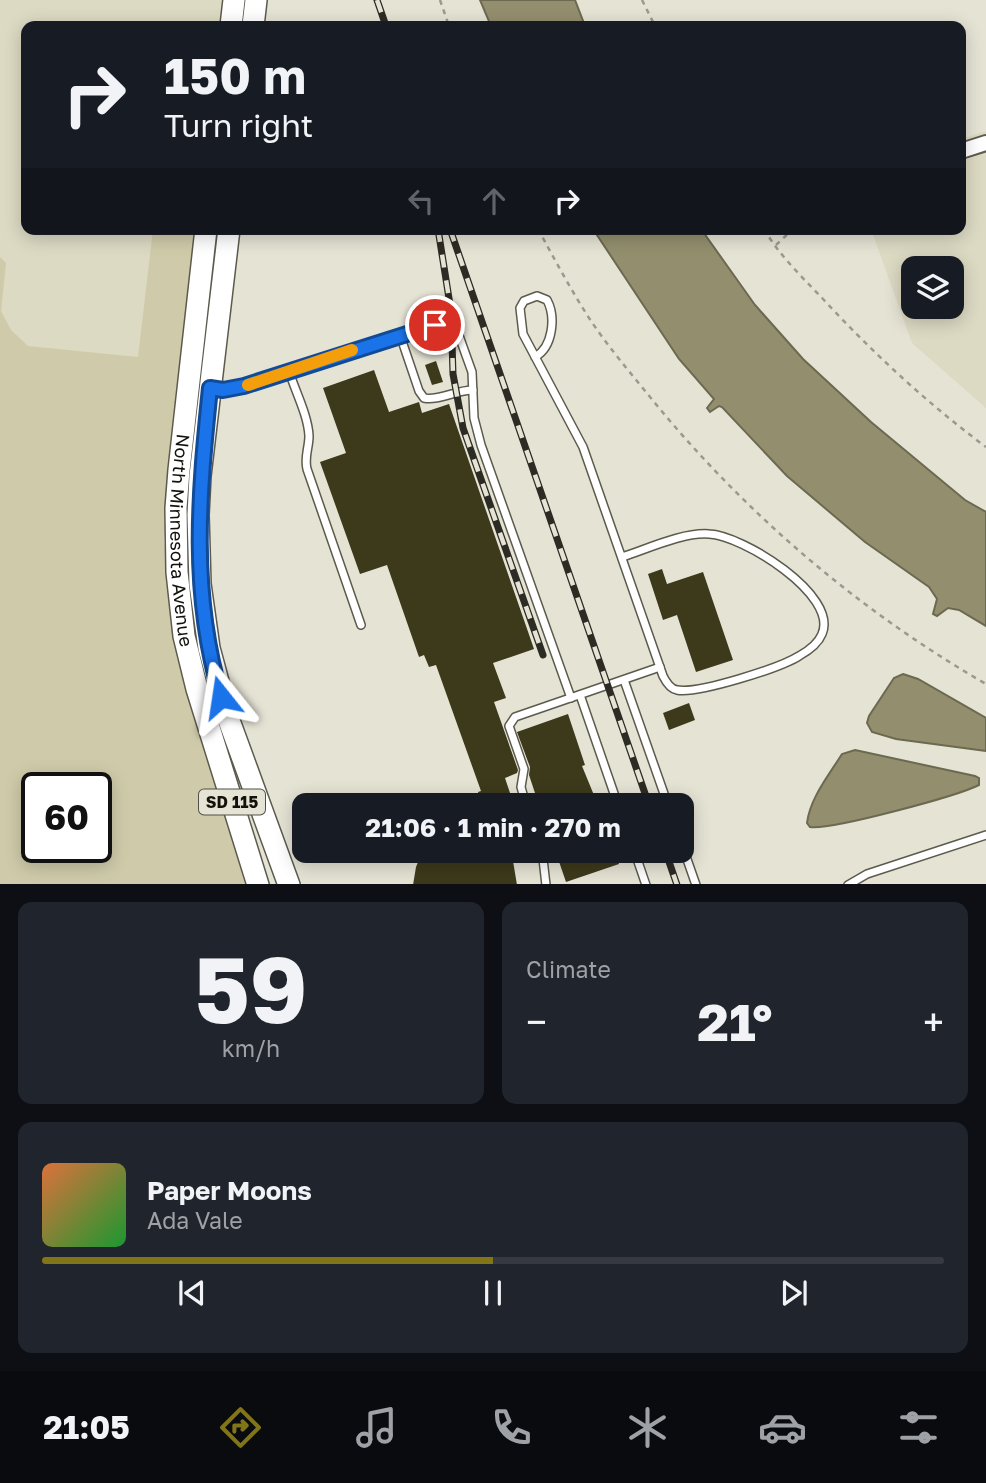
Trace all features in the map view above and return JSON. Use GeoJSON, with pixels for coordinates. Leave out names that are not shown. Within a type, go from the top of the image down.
{"type":"FeatureCollection","features":[{"type":"Feature","properties":{"kind":"main road"},"geometry":{"type":"LineString","coordinates":[[232,21],[234,0]]}},
{"type":"Feature","properties":{"kind":"main road"},"geometry":{"type":"LineString","coordinates":[[254,21],[256,0]]}},
{"type":"Feature","properties":{"kind":"main road","name":"North Minnesota Avenue"},"geometry":{"type":"LineString","coordinates":[[205,235],[179,470],[176,508],[177,572],[184,636],[197,689],[258,884]]}},
{"type":"Feature","properties":{"kind":"main road","name":"North Minnesota Avenue"},"geometry":{"type":"LineString","coordinates":[[228,235],[198,515],[200,584],[216,679],[289,884]]}},
{"type":"Feature","properties":{"kind":"street"},"geometry":{"type":"LineString","coordinates":[[966,149],[986,143]]}},
{"type":"Feature","properties":{"kind":"lane"},"geometry":{"type":"LineString","coordinates":[[535,357],[548,345],[552,318],[547,300],[537,296],[524,301],[519,316],[523,334],[535,357],[583,447],[660,667],[670,687],[693,691],[786,662],[798,657],[820,640],[824,630],[820,607],[802,584],[737,541],[721,535],[706,533],[690,536],[622,557]]}},
{"type":"Feature","properties":{"kind":"lane"},"geometry":{"type":"LineString","coordinates":[[210,388],[231,389],[435,325],[458,333],[472,372],[474,418],[481,445],[570,698]]}},
{"type":"Feature","properties":{"kind":"lane"},"geometry":{"type":"LineString","coordinates":[[400,335],[424,398],[473,390]]}},
{"type":"Feature","properties":{"kind":"lane"},"geometry":{"type":"LineString","coordinates":[[289,371],[309,436],[305,462],[361,625]]}},
{"type":"Feature","properties":{"kind":"lane"},"geometry":{"type":"LineString","coordinates":[[523,793],[524,769],[509,726],[511,720],[660,667]]}},
{"type":"Feature","properties":{"kind":"lane"},"geometry":{"type":"LineString","coordinates":[[624,680],[664,793]]}},
{"type":"Feature","properties":{"kind":"lane"},"geometry":{"type":"LineString","coordinates":[[580,695],[614,793]]}},
{"type":"Feature","properties":{"kind":"lane"},"geometry":{"type":"LineString","coordinates":[[848,884],[867,874],[986,835]]}},
{"type":"Feature","properties":{"kind":"lane"},"geometry":{"type":"LineString","coordinates":[[544,863],[546,884]]}},
{"type":"Feature","properties":{"kind":"lane"},"geometry":{"type":"LineString","coordinates":[[639,863],[646,884]]}},
{"type":"Feature","properties":{"kind":"lane"},"geometry":{"type":"LineString","coordinates":[[688,863],[696,884]]}},
{"type":"Feature","properties":{"kind":"path"},"geometry":{"type":"LineString","coordinates":[[440,0],[447,21]]}},
{"type":"Feature","properties":{"kind":"path"},"geometry":{"type":"LineString","coordinates":[[642,0],[652,21]]}},
{"type":"Feature","properties":{"kind":"path"},"geometry":{"type":"LineString","coordinates":[[541,235],[591,321],[617,357],[701,457],[803,556],[912,636],[986,684]]}},
{"type":"Feature","properties":{"kind":"path"},"geometry":{"type":"LineString","coordinates":[[768,235],[851,329],[896,374],[986,447]]}},
{"type":"Feature","properties":{"kind":"path"},"geometry":{"type":"LineString","coordinates":[[776,245],[787,235]]}},
{"type":"Feature","properties":{"kind":"shaded area"},"geometry":{"type":"Polygon","coordinates":[[[0,0],[222,0],[220,21],[21,21],[21,235],[196,235],[170,463],[164,542],[177,648],[245,884],[0,884],[0,0]]]}},
{"type":"Feature","properties":{"kind":"shaded area"},"geometry":{"type":"Polygon","coordinates":[[[480,0],[575,0],[583,21],[489,21],[480,0]]]}},
{"type":"Feature","properties":{"kind":"shaded area"},"geometry":{"type":"Polygon","coordinates":[[[986,131],[986,408],[912,343],[903,319],[964,319],[964,256],[901,256],[901,312],[873,235],[966,235],[966,137],[986,131]]]}},
{"type":"Feature","properties":{"kind":"shaded area"},"geometry":{"type":"Polygon","coordinates":[[[152,235],[196,235],[170,463],[164,542],[177,648],[245,884],[0,884],[0,257],[6,263],[1,311],[11,330],[28,346],[138,357],[152,235]]]}},
{"type":"Feature","properties":{"kind":"shaded area"},"geometry":{"type":"Polygon","coordinates":[[[597,235],[705,235],[755,305],[803,359],[871,422],[965,500],[986,512],[986,626],[959,610],[948,608],[937,616],[933,614],[937,599],[929,587],[865,542],[787,476],[722,407],[710,412],[707,408],[714,399],[679,359],[597,235]]]}},
{"type":"Feature","properties":{"kind":"shaded area"},"geometry":{"type":"Polygon","coordinates":[[[903,674],[918,679],[986,718],[986,751],[896,739],[872,732],[867,723],[869,716],[894,678],[903,674]]]}},
{"type":"Feature","properties":{"kind":"shaded area"},"geometry":{"type":"Polygon","coordinates":[[[855,750],[975,776],[979,778],[979,785],[894,811],[823,827],[810,827],[807,823],[809,814],[821,787],[842,754],[855,750]]]}},
{"type":"Feature","properties":{"kind":"building"},"geometry":{"type":"Polygon","coordinates":[[[436,361],[443,382],[432,385],[425,365],[436,361]]]}},
{"type":"Feature","properties":{"kind":"building"},"geometry":{"type":"Polygon","coordinates":[[[374,370],[389,412],[419,402],[422,413],[449,404],[534,649],[493,663],[506,698],[494,702],[518,770],[505,778],[510,793],[478,793],[481,791],[436,665],[429,667],[424,655],[419,657],[387,565],[360,574],[320,462],[346,453],[323,388],[374,370]]]}},
{"type":"Feature","properties":{"kind":"building"},"geometry":{"type":"Polygon","coordinates":[[[662,569],[667,584],[703,572],[733,660],[696,672],[677,615],[663,620],[648,574],[662,569]]]}},
{"type":"Feature","properties":{"kind":"building"},"geometry":{"type":"Polygon","coordinates":[[[689,703],[695,720],[669,730],[663,713],[689,703]]]}},
{"type":"Feature","properties":{"kind":"building"},"geometry":{"type":"Polygon","coordinates":[[[568,714],[585,765],[582,766],[593,793],[535,793],[529,775],[530,767],[517,732],[568,714]]]}},
{"type":"Feature","properties":{"kind":"building"},"geometry":{"type":"Polygon","coordinates":[[[418,863],[513,863],[517,884],[413,884],[418,863]]]}},
{"type":"Feature","properties":{"kind":"building"},"geometry":{"type":"Polygon","coordinates":[[[559,863],[619,864],[566,882],[559,863]]]}},
{"type":"Feature","properties":{"kind":"railway"},"geometry":{"type":"LineString","coordinates":[[377,0],[384,21]]}},
{"type":"Feature","properties":{"kind":"railway"},"geometry":{"type":"LineString","coordinates":[[439,235],[451,311],[453,374],[463,428],[543,655]]}},
{"type":"Feature","properties":{"kind":"railway"},"geometry":{"type":"LineString","coordinates":[[452,235],[645,793]]}},
{"type":"Feature","properties":{"kind":"railway"},"geometry":{"type":"LineString","coordinates":[[669,863],[677,884]]}},
{"type":"Feature","properties":{"kind":"slow traffic"},"geometry":{"type":"LineString","coordinates":[[248,385],[352,350]]}},
{"type":"Feature","properties":{"kind":"route"},"geometry":{"type":"LineString","coordinates":[[221,697],[204,617],[198,550],[200,476],[210,388],[223,390],[244,386],[435,325]]}}]}
